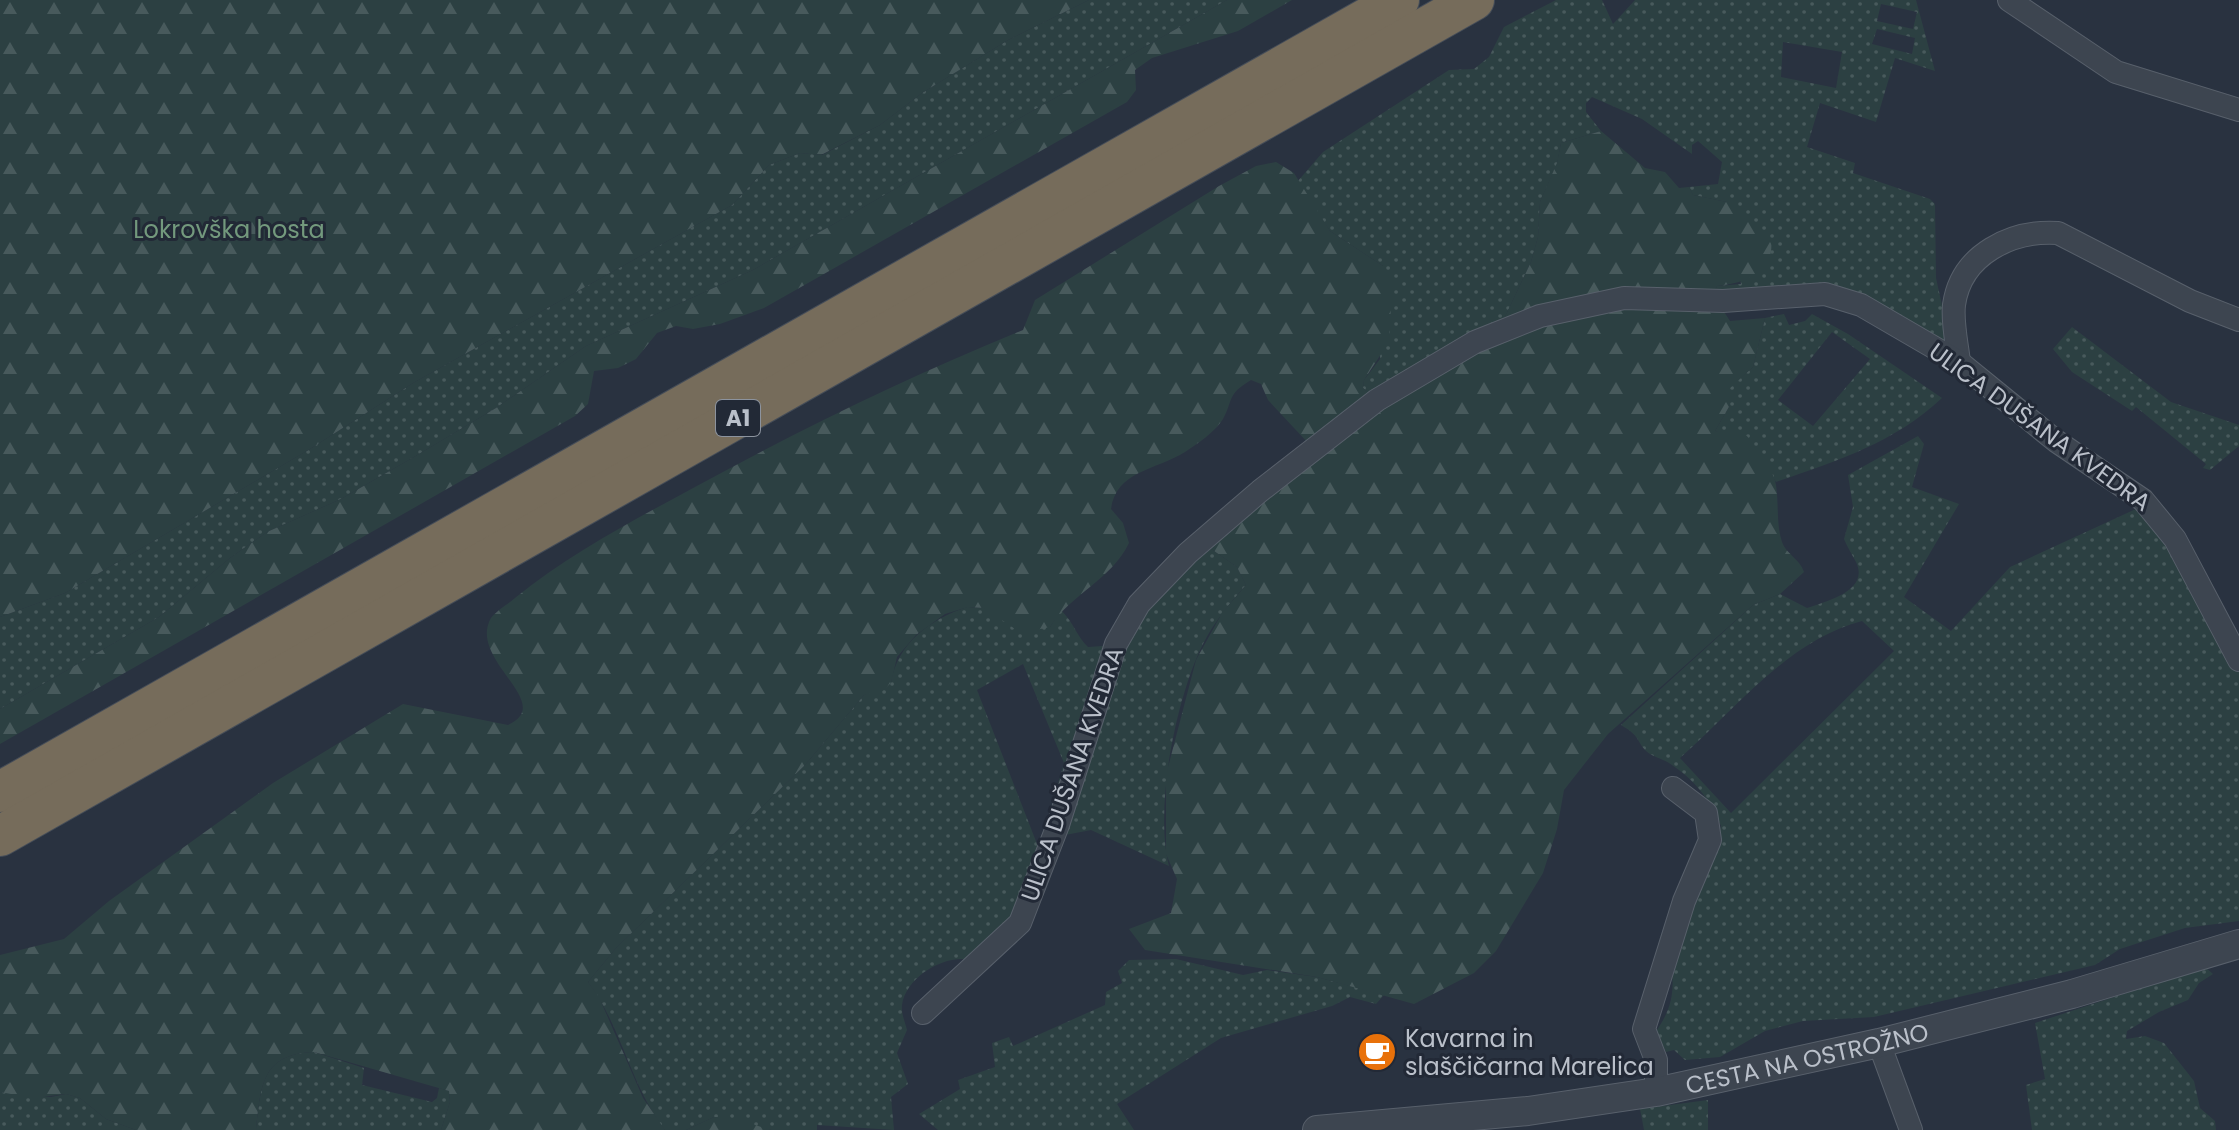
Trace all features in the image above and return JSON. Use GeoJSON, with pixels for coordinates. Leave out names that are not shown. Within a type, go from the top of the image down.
{"type":"FeatureCollection","features":[{"type":"Feature","properties":{"kind":"highway","name":"A1"},"geometry":{"type":"LineString","coordinates":[[0,792],[1399,0]]}},
{"type":"Feature","properties":{"kind":"highway","name":"A1"},"geometry":{"type":"LineString","coordinates":[[0,836],[1474,0]]}},
{"type":"Feature","properties":{"kind":"street"},"geometry":{"type":"LineString","coordinates":[[2009,0],[2116,72],[2239,110]]}},
{"type":"Feature","properties":{"kind":"street"},"geometry":{"type":"LineString","coordinates":[[1959,362],[1954,306],[1972,265],[1987,248],[2039,232],[2058,233],[2190,301],[2239,320]]}},
{"type":"Feature","properties":{"kind":"street","name":"ULICA DUŠANA KVEDRA"},"geometry":{"type":"LineString","coordinates":[[923,1013],[1020,923],[1058,825],[1116,644],[1139,604],[1188,553],[1260,491],[1399,386],[1495,333],[1540,316],[1624,298],[1723,301],[1825,294],[1861,305],[1959,362],[2056,441],[2143,500],[2160,517],[2239,660]]}},
{"type":"Feature","properties":{"kind":"street"},"geometry":{"type":"LineString","coordinates":[[1656,1092],[1656,1060],[1644,1029],[1684,901],[1710,840],[1706,813],[1673,788]]}},
{"type":"Feature","properties":{"kind":"street","name":"CESTA NA OSTROŽNO"},"geometry":{"type":"LineString","coordinates":[[1317,1130],[1528,1111],[1656,1092],[1879,1043],[2072,994],[2239,944]]}},
{"type":"Feature","properties":{"kind":"street"},"geometry":{"type":"LineString","coordinates":[[1879,1043],[1911,1130]]}},
{"type":"Feature","properties":{"kind":"green space","name":"Lokrovška hosta"},"geometry":{"type":"Polygon","coordinates":[[[0,0],[1089,0],[1008,40],[922,93],[880,125],[821,155],[800,153],[769,165],[732,205],[413,383],[310,449],[65,593],[0,617],[0,0]]]}},
{"type":"Feature","properties":{"kind":"green space"},"geometry":{"type":"Polygon","coordinates":[[[1089,0],[1227,0],[753,270],[586,346],[496,408],[414,457],[341,499],[267,532],[230,558],[159,617],[0,709],[0,617],[65,593],[310,449],[413,383],[732,205],[769,165],[800,153],[822,155],[880,125],[922,93],[1008,40],[1089,0]]]}},
{"type":"Feature","properties":{"kind":"green space"},"geometry":{"type":"Polygon","coordinates":[[[1227,0],[1292,0],[1238,31],[1152,58],[1135,70],[1136,90],[1127,102],[764,308],[720,324],[693,329],[676,326],[657,333],[636,359],[618,368],[594,371],[588,404],[575,416],[0,744],[0,709],[159,617],[230,558],[267,532],[341,499],[414,457],[496,408],[586,346],[753,270],[1227,0]]]}},
{"type":"Feature","properties":{"kind":"green space"},"geometry":{"type":"Polygon","coordinates":[[[1556,0],[1602,0],[1613,24],[1635,0],[1916,0],[1935,71],[1895,58],[1876,122],[1820,103],[1807,147],[1855,163],[1853,173],[1930,199],[1935,204],[1936,278],[1951,346],[1877,304],[1713,295],[1717,286],[1741,284],[1727,202],[1693,195],[1689,187],[1718,184],[1722,162],[1698,141],[1692,145],[1692,154],[1642,119],[1592,97],[1586,103],[1586,112],[1601,131],[1561,143],[1557,164],[1540,202],[1538,237],[1531,262],[1503,321],[1373,397],[1363,388],[1364,380],[1380,359],[1383,266],[1330,231],[1297,182],[1323,152],[1449,70],[1474,69],[1489,57],[1504,27],[1556,0]],[[1881,4],[1877,21],[1913,29],[1917,12],[1881,4]],[[1877,29],[1872,44],[1912,54],[1915,38],[1877,29]],[[1783,42],[1781,77],[1836,88],[1842,52],[1783,42]]]}},
{"type":"Feature","properties":{"kind":"green space"},"geometry":{"type":"Polygon","coordinates":[[[1601,131],[1645,168],[1665,172],[1679,188],[1689,187],[1693,195],[1727,202],[1771,240],[1768,261],[1747,279],[1717,286],[1713,295],[1503,321],[1531,262],[1538,237],[1540,202],[1557,163],[1561,143],[1601,131]]]}},
{"type":"Feature","properties":{"kind":"green space"},"geometry":{"type":"Polygon","coordinates":[[[1276,162],[1294,173],[1330,231],[1383,266],[1392,287],[1389,342],[1364,380],[1363,388],[1373,397],[1309,444],[1268,400],[1261,384],[1251,380],[1234,394],[1223,419],[1206,437],[1174,458],[1139,473],[1121,487],[1114,496],[1111,509],[1123,523],[1129,543],[1112,567],[1069,605],[1050,627],[1021,633],[984,608],[968,607],[945,614],[916,635],[897,657],[891,683],[882,691],[864,695],[805,765],[616,948],[588,982],[599,997],[643,1098],[665,1130],[441,1130],[450,1102],[449,1091],[314,1052],[283,1059],[267,1075],[256,1130],[136,1130],[106,1119],[80,1098],[66,1094],[33,1098],[0,1092],[0,955],[64,939],[109,901],[273,783],[403,704],[508,725],[520,716],[523,705],[490,649],[487,634],[493,615],[536,582],[625,525],[776,444],[898,384],[1023,330],[1035,300],[1219,186],[1256,166],[1276,162]]]}},
{"type":"Feature","properties":{"kind":"green space"},"geometry":{"type":"Polygon","coordinates":[[[1624,301],[1721,307],[1730,321],[1765,318],[1753,367],[1730,388],[1730,405],[1715,431],[1747,436],[1768,466],[1775,479],[1782,542],[1804,572],[1780,594],[1753,605],[1608,734],[1564,790],[1557,829],[1543,873],[1496,951],[1474,973],[1414,1004],[1317,977],[1145,950],[1129,929],[1171,913],[1177,879],[1166,854],[1166,775],[1196,660],[1222,613],[1246,585],[1237,567],[1207,546],[1362,416],[1477,347],[1624,301]]]}},
{"type":"Feature","properties":{"kind":"green space"},"geometry":{"type":"Polygon","coordinates":[[[1784,314],[1789,325],[1805,321],[1812,314],[1848,334],[1942,398],[1924,414],[1884,439],[1843,458],[1776,482],[1762,459],[1731,436],[1715,431],[1730,405],[1729,388],[1753,367],[1765,318],[1784,314]],[[1832,332],[1778,400],[1813,426],[1870,359],[1832,332]]]}},
{"type":"Feature","properties":{"kind":"green space"},"geometry":{"type":"Polygon","coordinates":[[[2072,327],[2171,402],[2239,425],[2239,446],[2210,470],[2203,468],[2206,464],[2136,407],[2132,411],[2072,372],[2053,349],[2072,327]]]}},
{"type":"Feature","properties":{"kind":"green space"},"geometry":{"type":"Polygon","coordinates":[[[1918,436],[1924,444],[1912,487],[1959,504],[1904,597],[1951,631],[2010,567],[2138,508],[2177,554],[2239,669],[2239,921],[2185,928],[2120,949],[2095,965],[1874,1017],[1803,1021],[1765,1031],[1720,1057],[1685,1060],[1674,1050],[1666,1052],[1656,1031],[1671,999],[1671,964],[1721,826],[1694,783],[1669,763],[1648,753],[1635,735],[1621,725],[1753,605],[1780,594],[1807,608],[1835,598],[1852,587],[1859,572],[1844,539],[1853,507],[1848,475],[1918,436]],[[1862,621],[1835,631],[1786,660],[1680,758],[1731,813],[1894,651],[1862,621]]]}},
{"type":"Feature","properties":{"kind":"green space"},"geometry":{"type":"Polygon","coordinates":[[[1207,546],[1237,567],[1246,585],[1207,636],[1193,667],[1176,722],[1164,814],[1169,866],[1091,830],[1065,835],[1134,622],[1207,546]]]}},
{"type":"Feature","properties":{"kind":"green space"},"geometry":{"type":"Polygon","coordinates":[[[967,607],[984,608],[1050,627],[1061,610],[1088,647],[1103,646],[1028,904],[971,960],[938,964],[918,977],[905,995],[902,1008],[907,1030],[897,1053],[908,1084],[891,1097],[894,1130],[817,1125],[817,1130],[772,1130],[714,1117],[686,1130],[665,1130],[643,1094],[600,999],[588,982],[616,948],[805,765],[864,695],[891,683],[900,656],[918,634],[967,607]],[[1023,664],[977,690],[1039,849],[1064,763],[1023,664]]]}},
{"type":"Feature","properties":{"kind":"green space"},"geometry":{"type":"Polygon","coordinates":[[[1176,959],[1243,975],[1267,970],[1317,977],[1384,995],[1376,1004],[1350,997],[1332,1006],[1221,1038],[1117,1104],[1134,1130],[938,1130],[919,1114],[960,1089],[958,1080],[995,1067],[992,1043],[1009,1037],[1013,1046],[1105,1005],[1106,992],[1122,983],[1118,971],[1129,960],[1176,959]]]}},
{"type":"Feature","properties":{"kind":"green space"},"geometry":{"type":"Polygon","coordinates":[[[2205,967],[2213,974],[2199,983],[2188,1000],[2159,1012],[2127,1031],[2126,1039],[2145,1036],[2164,1043],[2194,1081],[2200,1108],[2215,1121],[2216,1130],[2032,1130],[2026,1085],[2045,1079],[2035,1023],[2205,967]]]}},
{"type":"Feature","properties":{"kind":"green space"},"geometry":{"type":"Polygon","coordinates":[[[314,1052],[364,1068],[362,1085],[432,1102],[437,1098],[439,1088],[449,1091],[450,1102],[441,1130],[256,1130],[267,1075],[283,1059],[314,1052]]]}},
{"type":"Feature","properties":{"kind":"green space"},"geometry":{"type":"Polygon","coordinates":[[[0,1092],[51,1097],[66,1094],[80,1098],[106,1119],[136,1130],[0,1130],[0,1092]]]}},
{"type":"Feature","properties":{"kind":"green space"},"geometry":{"type":"Polygon","coordinates":[[[1708,1100],[1708,1130],[1644,1130],[1640,1109],[1708,1100]]]}},
{"type":"Feature","properties":{"kind":"green space"},"geometry":{"type":"Polygon","coordinates":[[[714,1117],[728,1117],[772,1130],[686,1130],[714,1117]]]}},
{"type":"Feature","properties":{"kind":"place","name":"Kavarna in slaščičarna Marelica"},"geometry":{"type":"Point","coordinates":[1377,1052]}}]}
